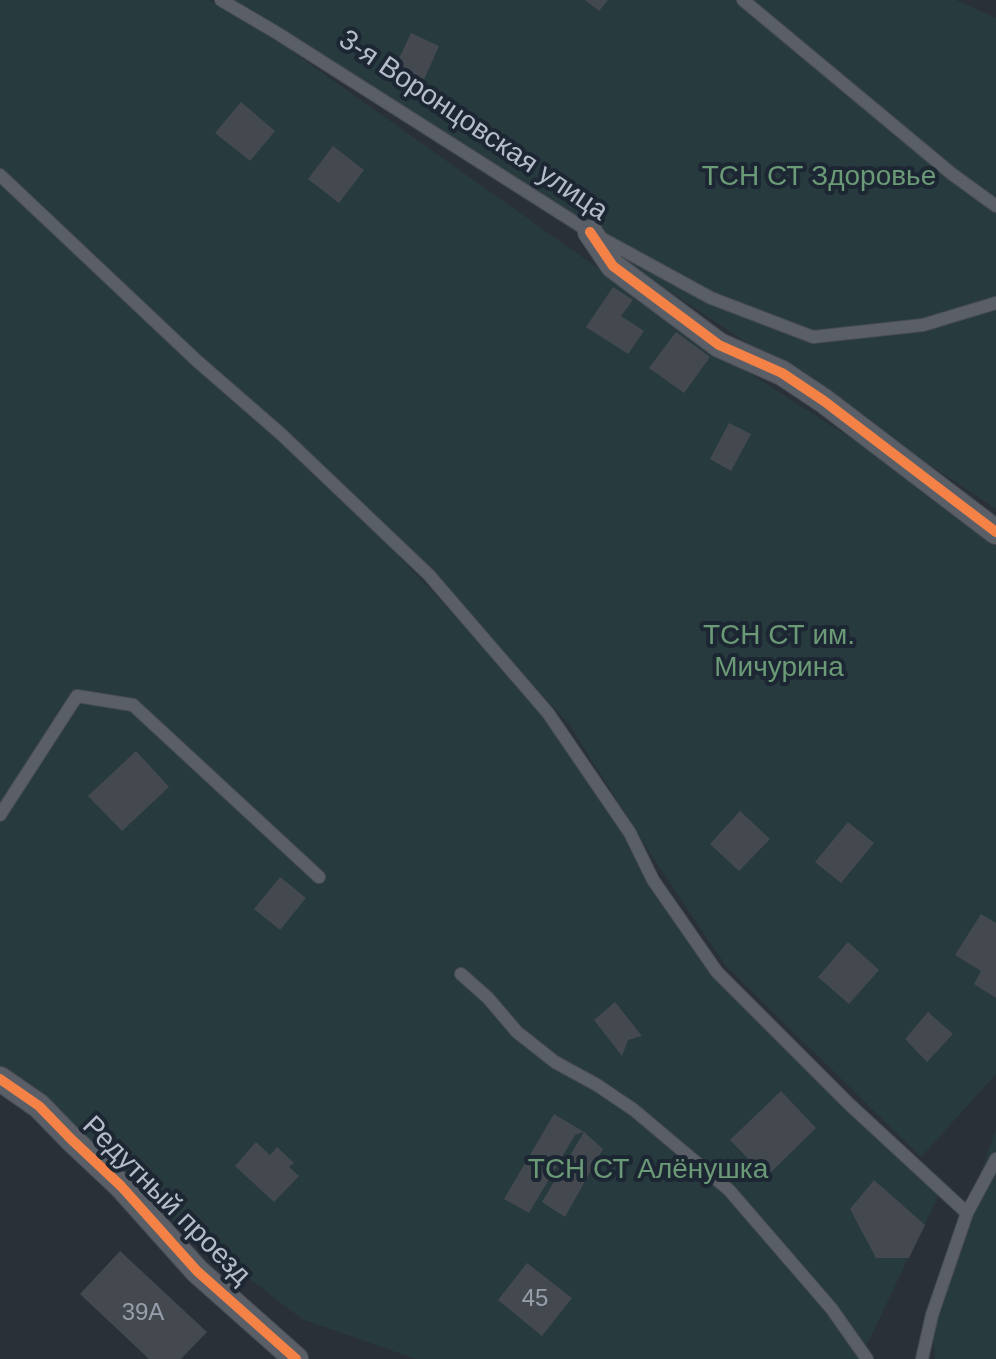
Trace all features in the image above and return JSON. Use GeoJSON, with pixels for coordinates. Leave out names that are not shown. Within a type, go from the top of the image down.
{"type":"FeatureCollection","features":[{"type":"Feature","properties":{"kind":"street","name":"3-я Воронцовская улица"},"geometry":{"type":"LineString","coordinates":[[590,232],[613,266],[719,345],[782,373],[824,401],[996,532]]}},
{"type":"Feature","properties":{"kind":"street","name":"Редутный проезд"},"geometry":{"type":"LineString","coordinates":[[0,1079],[39,1106],[121,1186],[197,1271],[296,1359]]}},
{"type":"Feature","properties":{"kind":"lane","name":"3-я Воронцовская улица"},"geometry":{"type":"LineString","coordinates":[[221,0],[444,137],[590,232]]}},
{"type":"Feature","properties":{"kind":"lane"},"geometry":{"type":"LineString","coordinates":[[743,0],[952,174],[996,206]]}},
{"type":"Feature","properties":{"kind":"lane"},"geometry":{"type":"LineString","coordinates":[[0,175],[429,575],[548,713],[630,833],[653,880],[717,972],[849,1104],[967,1213]]}},
{"type":"Feature","properties":{"kind":"lane"},"geometry":{"type":"LineString","coordinates":[[590,232],[711,298],[813,337],[923,325],[996,303]]}},
{"type":"Feature","properties":{"kind":"lane"},"geometry":{"type":"LineString","coordinates":[[0,815],[77,696],[133,705],[319,877]]}},
{"type":"Feature","properties":{"kind":"lane"},"geometry":{"type":"LineString","coordinates":[[461,974],[488,998],[517,1032],[555,1062],[634,1110],[729,1190],[831,1308],[867,1359]]}},
{"type":"Feature","properties":{"kind":"lane"},"geometry":{"type":"LineString","coordinates":[[922,1359],[932,1315],[967,1213],[996,1159]]}},
{"type":"Feature","properties":{"kind":"green space"},"geometry":{"type":"Polygon","coordinates":[[[0,0],[209,0],[273,38],[712,349],[933,491],[996,540],[996,1074],[921,1157],[726,966],[569,724],[429,575],[331,485],[548,713],[717,972],[941,1190],[860,1359],[416,1359],[302,1319],[0,1087],[0,0]]]}},
{"type":"Feature","properties":{"kind":"green space","name":"ТСН СТ Здоровье"},"geometry":{"type":"Polygon","coordinates":[[[221,0],[956,0],[996,18],[996,509],[372,93],[221,0]]]}},
{"type":"Feature","properties":{"kind":"green space"},"geometry":{"type":"Polygon","coordinates":[[[996,1129],[996,1359],[935,1359],[932,1315],[996,1129]]]}},
{"type":"Feature","properties":{"kind":"building"},"geometry":{"type":"Polygon","coordinates":[[[585,0],[608,0],[599,11],[585,0]]]}},
{"type":"Feature","properties":{"kind":"building"},"geometry":{"type":"Polygon","coordinates":[[[411,33],[439,46],[419,91],[390,78],[411,33]]]}},
{"type":"Feature","properties":{"kind":"building"},"geometry":{"type":"Polygon","coordinates":[[[241,102],[275,131],[250,161],[215,133],[241,102]]]}},
{"type":"Feature","properties":{"kind":"building"},"geometry":{"type":"Polygon","coordinates":[[[333,146],[364,170],[339,203],[308,179],[333,146]]]}},
{"type":"Feature","properties":{"kind":"building"},"geometry":{"type":"Polygon","coordinates":[[[613,287],[633,300],[621,316],[644,331],[628,354],[586,327],[613,287]]]}},
{"type":"Feature","properties":{"kind":"building"},"geometry":{"type":"Polygon","coordinates":[[[676,332],[710,357],[684,393],[649,368],[676,332]]]}},
{"type":"Feature","properties":{"kind":"building"},"geometry":{"type":"Polygon","coordinates":[[[729,423],[751,434],[731,471],[710,459],[729,423]]]}},
{"type":"Feature","properties":{"kind":"building"},"geometry":{"type":"Polygon","coordinates":[[[136,751],[169,787],[122,831],[88,796],[136,751]]]}},
{"type":"Feature","properties":{"kind":"building"},"geometry":{"type":"Polygon","coordinates":[[[740,811],[770,839],[739,871],[710,844],[740,811]]]}},
{"type":"Feature","properties":{"kind":"building"},"geometry":{"type":"Polygon","coordinates":[[[848,822],[874,843],[841,883],[815,862],[848,822]]]}},
{"type":"Feature","properties":{"kind":"building"},"geometry":{"type":"Polygon","coordinates":[[[280,877],[306,898],[280,930],[254,909],[280,877]]]}},
{"type":"Feature","properties":{"kind":"building"},"geometry":{"type":"Polygon","coordinates":[[[981,914],[996,923],[996,998],[974,984],[981,971],[955,955],[981,914]]]}},
{"type":"Feature","properties":{"kind":"building"},"geometry":{"type":"Polygon","coordinates":[[[848,942],[879,970],[849,1004],[818,977],[848,942]]]}},
{"type":"Feature","properties":{"kind":"building"},"geometry":{"type":"Polygon","coordinates":[[[615,1002],[642,1036],[628,1040],[622,1056],[594,1020],[615,1002]]]}},
{"type":"Feature","properties":{"kind":"building"},"geometry":{"type":"Polygon","coordinates":[[[928,1012],[953,1034],[927,1062],[905,1039],[928,1012]]]}},
{"type":"Feature","properties":{"kind":"building"},"geometry":{"type":"Polygon","coordinates":[[[781,1091],[816,1128],[766,1177],[730,1140],[781,1091]]]}},
{"type":"Feature","properties":{"kind":"building"},"geometry":{"type":"Polygon","coordinates":[[[554,1114],[584,1132],[575,1135],[529,1213],[504,1199],[554,1114]]]}},
{"type":"Feature","properties":{"kind":"building"},"geometry":{"type":"Polygon","coordinates":[[[584,1132],[603,1149],[565,1217],[542,1202],[584,1132]]]}},
{"type":"Feature","properties":{"kind":"building"},"geometry":{"type":"Polygon","coordinates":[[[256,1142],[270,1155],[277,1147],[294,1163],[289,1167],[299,1176],[274,1202],[235,1166],[256,1142]]]}},
{"type":"Feature","properties":{"kind":"building"},"geometry":{"type":"Polygon","coordinates":[[[874,1180],[925,1225],[909,1258],[876,1258],[850,1209],[874,1180]]]}},
{"type":"Feature","properties":{"kind":"building"},"geometry":{"type":"Polygon","coordinates":[[[120,1251],[207,1332],[181,1359],[149,1359],[80,1294],[120,1251]]]}},
{"type":"Feature","properties":{"kind":"building"},"geometry":{"type":"Polygon","coordinates":[[[527,1263],[572,1298],[542,1336],[498,1300],[527,1263]]]}},
{"type":"Feature","properties":{"kind":"cycle path"},"geometry":{"type":"LineString","coordinates":[[590,232],[613,266],[719,345],[782,373],[824,401],[996,532]]}},
{"type":"Feature","properties":{"kind":"cycle path"},"geometry":{"type":"LineString","coordinates":[[0,1079],[39,1106],[121,1186],[197,1271],[296,1359]]}},
{"type":"Feature","properties":{"kind":"park label","name":"ТСН СТ им. Мичурина"},"geometry":{"type":"Point","coordinates":[779,652]}},
{"type":"Feature","properties":{"kind":"park label","name":"ТСН СТ Алёнушка"},"geometry":{"type":"Point","coordinates":[648,1170]}}]}
